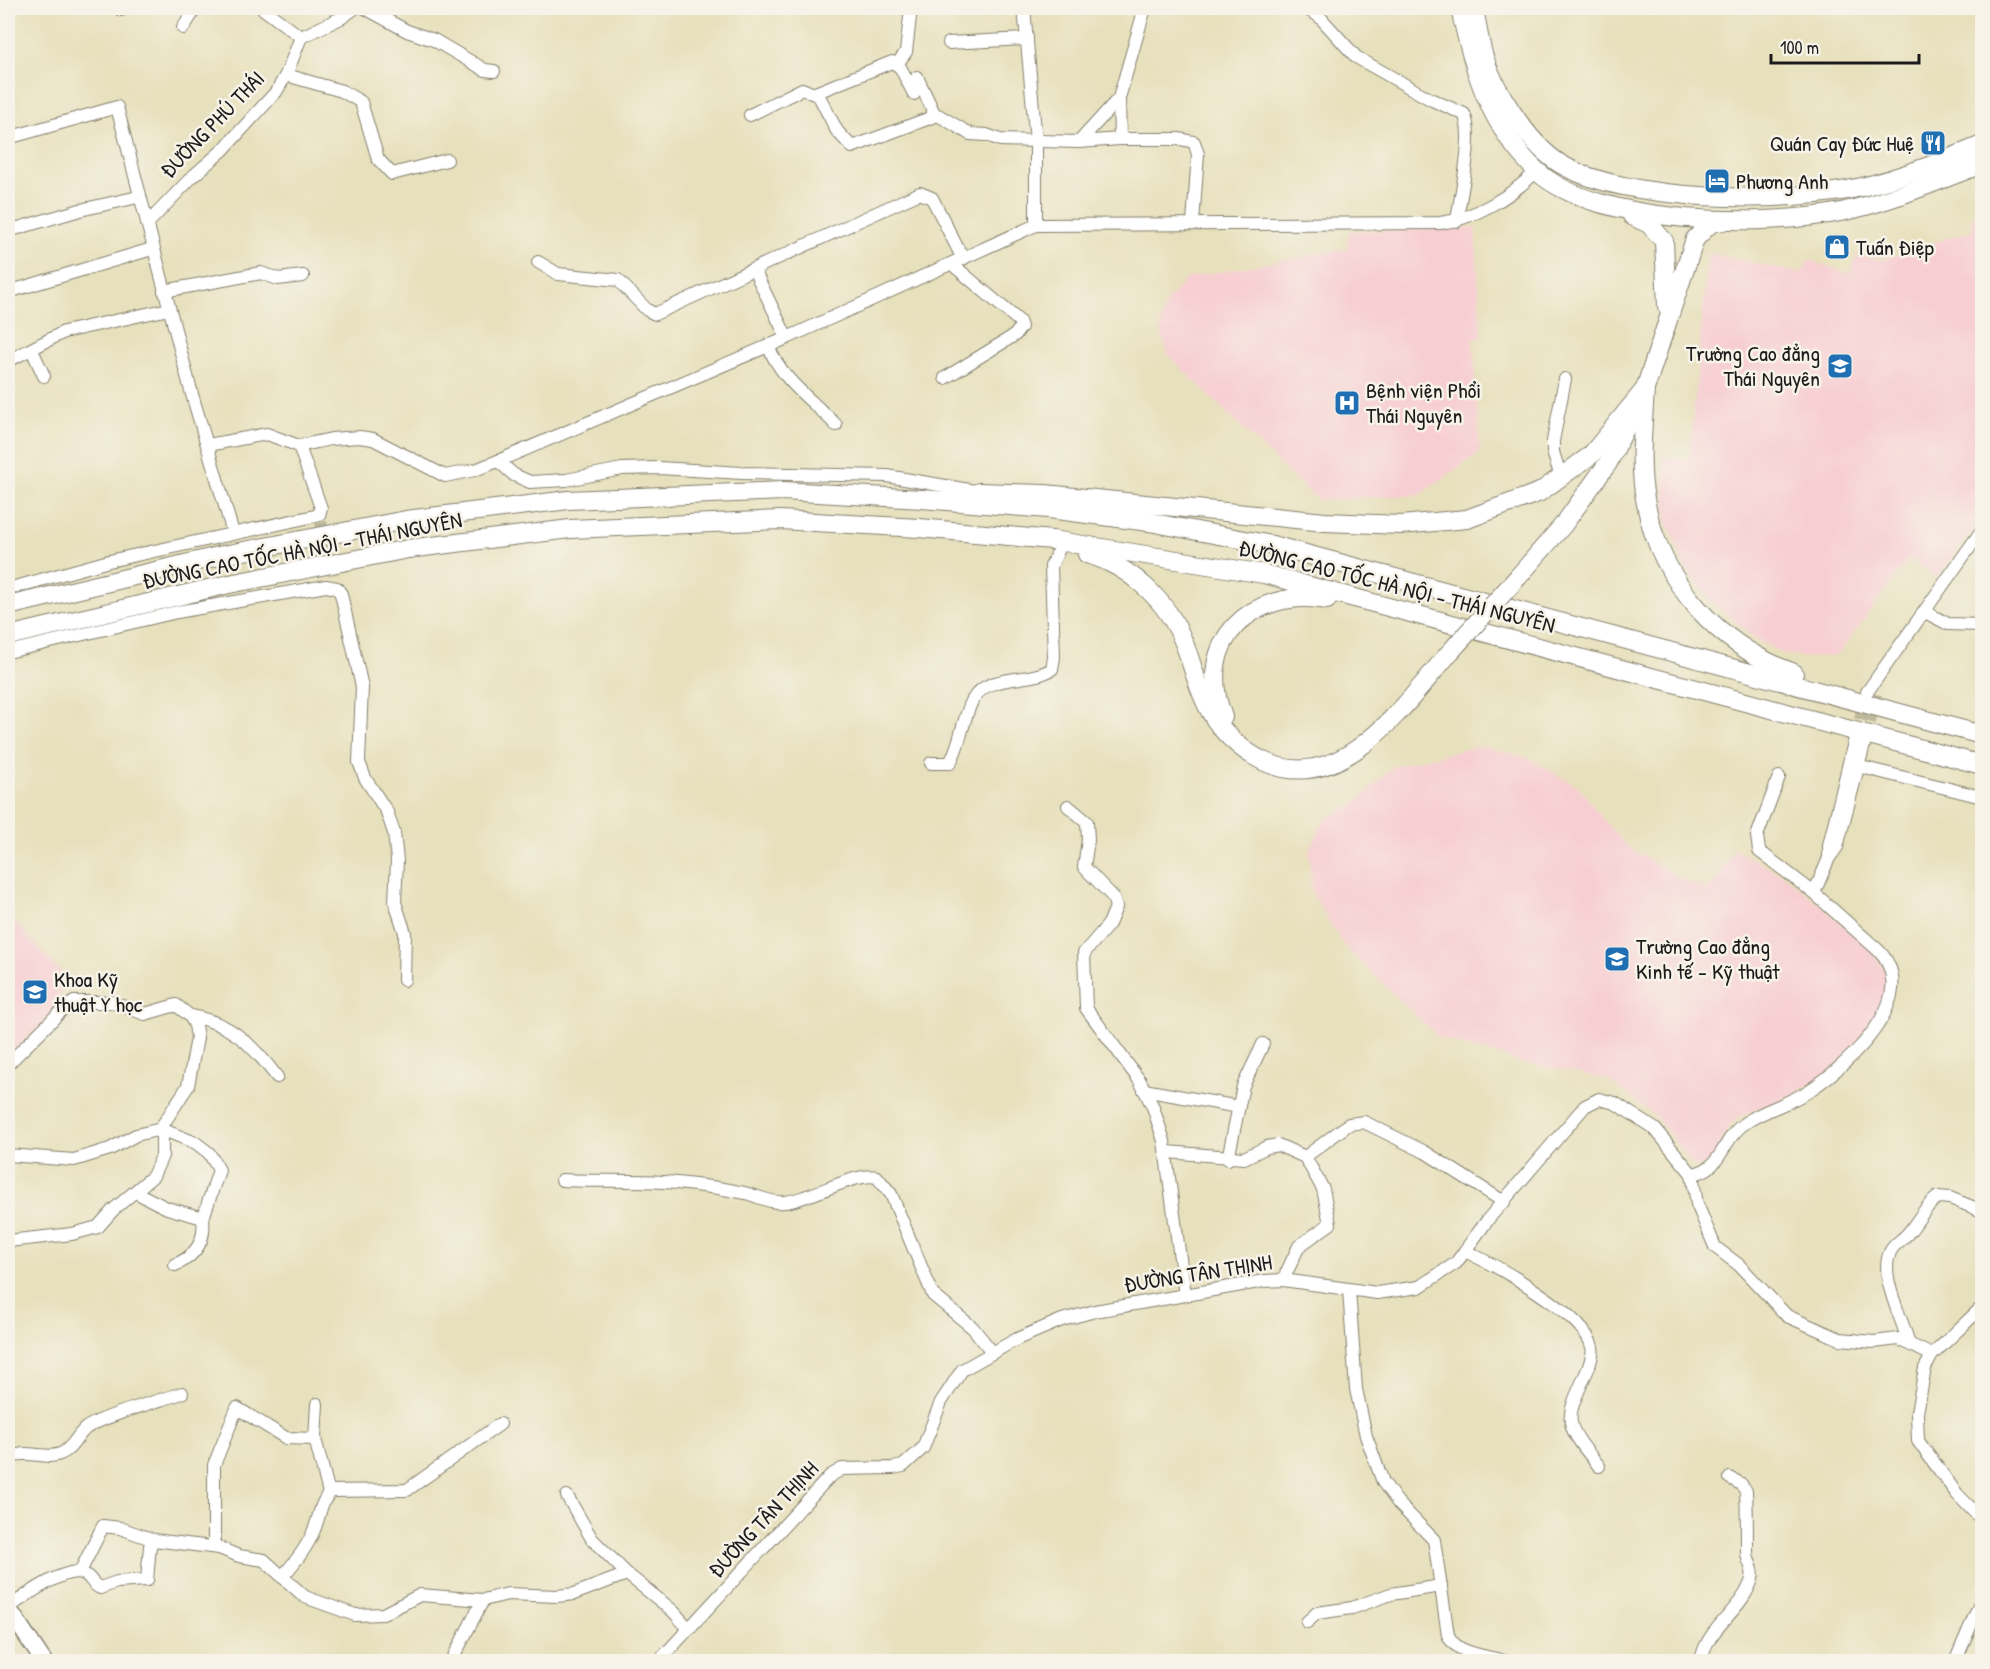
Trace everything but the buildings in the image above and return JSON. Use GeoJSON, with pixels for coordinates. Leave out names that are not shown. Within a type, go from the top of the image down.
{"type":"FeatureCollection","features":[{"type":"Feature","properties":{"kind":"highway"},"geometry":{"type":"LineString","coordinates":[[1460,8],[1470,55],[1482,92],[1497,120],[1537,171],[1565,191],[1636,217],[1658,231],[1664,241],[1667,263],[1667,318]]}},
{"type":"Feature","properties":{"kind":"highway"},"geometry":{"type":"LineString","coordinates":[[1474,8],[1483,56],[1510,109],[1548,155],[1589,177],[1633,188],[1679,194],[1736,196],[1825,193],[1864,186],[1983,145]]}},
{"type":"Feature","properties":{"kind":"highway"},"geometry":{"type":"LineString","coordinates":[[1537,171],[1548,155]]}},
{"type":"Feature","properties":{"kind":"highway"},"geometry":{"type":"LineString","coordinates":[[1608,206],[1682,217],[1799,218],[1843,212],[1917,189],[1983,164]]}},
{"type":"Feature","properties":{"kind":"highway"},"geometry":{"type":"LineString","coordinates":[[1633,188],[1670,207],[1682,217],[1689,233],[1688,264]]}},
{"type":"Feature","properties":{"kind":"highway"},"geometry":{"type":"LineString","coordinates":[[1667,263],[1671,243],[1682,217],[1698,204],[1736,196]]}},
{"type":"Feature","properties":{"kind":"highway"},"geometry":{"type":"LineString","coordinates":[[919,528],[970,540],[1059,549],[1104,559],[1133,576],[1165,608],[1183,640],[1210,712],[1231,738],[1252,755],[1278,768],[1311,769],[1343,760],[1372,737],[1564,524],[1608,463],[1645,389],[1695,239],[1711,223],[1734,219]]}},
{"type":"Feature","properties":{"kind":"highway"},"geometry":{"type":"LineString","coordinates":[[783,491],[981,492],[1056,495],[1325,522],[1401,525],[1467,519],[1540,492],[1561,477],[1591,455],[1645,389]]}},
{"type":"Feature","properties":{"kind":"highway"},"geometry":{"type":"LineString","coordinates":[[1645,389],[1642,445],[1646,504],[1663,559],[1690,603],[1702,616],[1772,665],[1818,681],[1942,715],[1983,729]]}},
{"type":"Feature","properties":{"kind":"highway","name":"ĐƯỜNG CAO TỐC HÀ NỘI - THÁI NGUYÊN"},"geometry":{"type":"LineString","coordinates":[[8,606],[223,555],[406,520],[568,500],[783,491],[1049,509],[1149,522],[1272,546],[1983,735]]}},
{"type":"Feature","properties":{"kind":"highway","name":"ĐƯỜNG CAO TỐC HÀ NỘI - THÁI NGUYÊN"},"geometry":{"type":"LineString","coordinates":[[8,636],[229,584],[397,552],[570,529],[780,520],[919,528],[1052,540],[1264,574],[1983,765]]}},
{"type":"Feature","properties":{"kind":"highway"},"geometry":{"type":"LineString","coordinates":[[1231,738],[1219,707],[1215,687],[1215,665],[1222,644],[1236,625],[1258,608],[1282,598],[1310,597],[1338,602],[1512,648],[1646,675]]}},
{"type":"Feature","properties":{"kind":"main road"},"geometry":{"type":"LineString","coordinates":[[8,1608],[44,1662]]}},
{"type":"Feature","properties":{"kind":"street"},"geometry":{"type":"LineString","coordinates":[[183,28],[196,8]]}},
{"type":"Feature","properties":{"kind":"street"},"geometry":{"type":"LineString","coordinates":[[262,8],[301,37],[341,18],[355,8]]}},
{"type":"Feature","properties":{"kind":"street"},"geometry":{"type":"LineString","coordinates":[[365,8],[407,32],[427,37],[485,70],[494,71]]}},
{"type":"Feature","properties":{"kind":"street"},"geometry":{"type":"LineString","coordinates":[[897,64],[906,52],[911,8]]}},
{"type":"Feature","properties":{"kind":"street"},"geometry":{"type":"LineString","coordinates":[[1024,8],[1036,142],[1036,225]]}},
{"type":"Feature","properties":{"kind":"street"},"geometry":{"type":"LineString","coordinates":[[1120,139],[1119,98],[1145,8]]}},
{"type":"Feature","properties":{"kind":"street"},"geometry":{"type":"LineString","coordinates":[[1305,8],[1319,16],[1356,57],[1410,89],[1466,116],[1466,151],[1456,220]]}},
{"type":"Feature","properties":{"kind":"street","name":"ĐƯỜNG PHÚ THÁI"},"geometry":{"type":"LineString","coordinates":[[147,224],[260,111],[286,75],[301,37]]}},
{"type":"Feature","properties":{"kind":"street"},"geometry":{"type":"LineString","coordinates":[[949,43],[1027,39]]}},
{"type":"Feature","properties":{"kind":"street"},"geometry":{"type":"LineString","coordinates":[[750,115],[800,89],[815,93],[887,63],[897,64]]}},
{"type":"Feature","properties":{"kind":"street"},"geometry":{"type":"LineString","coordinates":[[897,64],[914,94]]}},
{"type":"Feature","properties":{"kind":"street"},"geometry":{"type":"LineString","coordinates":[[286,75],[342,91],[358,99],[363,106],[378,159],[392,174],[447,160]]}},
{"type":"Feature","properties":{"kind":"street"},"geometry":{"type":"LineString","coordinates":[[917,77],[935,115]]}},
{"type":"Feature","properties":{"kind":"street"},"geometry":{"type":"LineString","coordinates":[[815,93],[840,135],[852,147],[935,115],[943,116],[973,135],[1036,142],[1120,139],[1180,139],[1194,142],[1198,154],[1193,223]]}},
{"type":"Feature","properties":{"kind":"street"},"geometry":{"type":"LineString","coordinates":[[1079,142],[1119,98]]}},
{"type":"Feature","properties":{"kind":"street"},"geometry":{"type":"LineString","coordinates":[[8,138],[117,107],[152,249],[233,533]]}},
{"type":"Feature","properties":{"kind":"street"},"geometry":{"type":"LineString","coordinates":[[208,445],[267,434],[299,446],[345,437],[373,439],[445,476],[475,470],[787,338],[1036,225],[1193,223],[1422,225],[1456,220],[1509,193],[1537,171]]}},
{"type":"Feature","properties":{"kind":"street"},"geometry":{"type":"LineString","coordinates":[[538,262],[558,274],[618,280],[653,314],[920,193],[932,198],[958,262],[1019,321],[1021,327],[1015,335],[945,378]]}},
{"type":"Feature","properties":{"kind":"street"},"geometry":{"type":"LineString","coordinates":[[8,231],[80,210],[138,197]]}},
{"type":"Feature","properties":{"kind":"street"},"geometry":{"type":"LineString","coordinates":[[8,292],[152,249]]}},
{"type":"Feature","properties":{"kind":"street"},"geometry":{"type":"LineString","coordinates":[[754,270],[787,338]]}},
{"type":"Feature","properties":{"kind":"street"},"geometry":{"type":"LineString","coordinates":[[164,291],[261,273],[278,279],[303,276]]}},
{"type":"Feature","properties":{"kind":"street"},"geometry":{"type":"LineString","coordinates":[[8,361],[64,332],[169,309]]}},
{"type":"Feature","properties":{"kind":"street"},"geometry":{"type":"LineString","coordinates":[[768,345],[777,366],[786,378],[836,425]]}},
{"type":"Feature","properties":{"kind":"street"},"geometry":{"type":"LineString","coordinates":[[32,350],[44,376]]}},
{"type":"Feature","properties":{"kind":"street"},"geometry":{"type":"LineString","coordinates":[[1561,477],[1553,441],[1565,379]]}},
{"type":"Feature","properties":{"kind":"street"},"geometry":{"type":"LineString","coordinates":[[8,589],[109,561],[233,533],[320,519],[321,508],[299,446]]}},
{"type":"Feature","properties":{"kind":"street"},"geometry":{"type":"LineString","coordinates":[[498,461],[514,475],[530,482],[645,467],[742,473],[887,476],[981,492]]}},
{"type":"Feature","properties":{"kind":"street"},"geometry":{"type":"LineString","coordinates":[[1871,693],[1879,676],[1983,530]]}},
{"type":"Feature","properties":{"kind":"street"},"geometry":{"type":"LineString","coordinates":[[931,763],[950,763],[958,747],[973,700],[984,687],[1052,669],[1054,657],[1051,566],[1059,549]]}},
{"type":"Feature","properties":{"kind":"street"},"geometry":{"type":"LineString","coordinates":[[8,652],[198,607],[334,581],[341,594],[362,687],[359,762],[364,778],[387,812],[394,832],[398,860],[395,902],[405,933],[404,980]]}},
{"type":"Feature","properties":{"kind":"street"},"geometry":{"type":"LineString","coordinates":[[1925,612],[1948,624],[1965,627],[1983,625]]}},
{"type":"Feature","properties":{"kind":"street"},"geometry":{"type":"LineString","coordinates":[[1814,893],[1829,858],[1838,847],[1860,740]]}},
{"type":"Feature","properties":{"kind":"street"},"geometry":{"type":"LineString","coordinates":[[1854,765],[1983,797]]}},
{"type":"Feature","properties":{"kind":"street"},"geometry":{"type":"LineString","coordinates":[[1779,777],[1757,836],[1759,851],[1814,893],[1887,959],[1894,978],[1894,994],[1882,1019],[1836,1071],[1809,1092],[1745,1122],[1731,1135],[1717,1160],[1705,1172],[1692,1174],[1696,1204],[1715,1247],[1739,1265],[1787,1316],[1840,1339],[1874,1342],[1898,1339],[1908,1341],[1932,1355]]}},
{"type":"Feature","properties":{"kind":"street"},"geometry":{"type":"LineString","coordinates":[[1068,806],[1087,822],[1088,840],[1084,867],[1113,897],[1116,907],[1109,924],[1084,953],[1086,1008],[1124,1056],[1153,1107],[1167,1152],[1185,1295]]}},
{"type":"Feature","properties":{"kind":"street"},"geometry":{"type":"LineString","coordinates":[[8,1064],[63,1009],[74,1002],[111,1002],[145,1014],[176,1005],[190,1016],[197,1031],[188,1086],[161,1130],[160,1164],[153,1176],[112,1210],[103,1223],[90,1230],[8,1241]]}},
{"type":"Feature","properties":{"kind":"street"},"geometry":{"type":"LineString","coordinates":[[190,1016],[212,1019],[229,1028],[248,1043],[277,1077]]}},
{"type":"Feature","properties":{"kind":"street"},"geometry":{"type":"LineString","coordinates":[[1228,1159],[1239,1107],[1253,1062],[1263,1044]]}},
{"type":"Feature","properties":{"kind":"street"},"geometry":{"type":"LineString","coordinates":[[1144,1090],[1239,1107]]}},
{"type":"Feature","properties":{"kind":"street","name":"ĐƯỜNG TÂN THỊNH"},"geometry":{"type":"LineString","coordinates":[[662,1660],[830,1476],[842,1469],[893,1468],[913,1459],[930,1437],[941,1402],[951,1384],[962,1370],[992,1352],[1062,1320],[1095,1311],[1235,1284],[1283,1280],[1377,1293],[1419,1287],[1456,1263],[1504,1202],[1585,1107],[1599,1099],[1615,1103],[1655,1129],[1692,1174]]}},
{"type":"Feature","properties":{"kind":"street"},"geometry":{"type":"LineString","coordinates":[[1305,1157],[1348,1124],[1364,1122],[1425,1152],[1504,1202]]}},
{"type":"Feature","properties":{"kind":"street"},"geometry":{"type":"LineString","coordinates":[[8,1155],[74,1160],[110,1149],[136,1136],[161,1130],[196,1143],[216,1162],[219,1170],[203,1218],[199,1245],[190,1258],[175,1265]]}},
{"type":"Feature","properties":{"kind":"street"},"geometry":{"type":"LineString","coordinates":[[1167,1152],[1228,1159],[1244,1158],[1267,1147],[1278,1145],[1305,1157],[1323,1189],[1330,1224],[1299,1246],[1283,1280]]}},
{"type":"Feature","properties":{"kind":"street"},"geometry":{"type":"LineString","coordinates":[[562,1179],[600,1182],[648,1180],[685,1184],[747,1193],[783,1203],[821,1193],[863,1176],[877,1177],[891,1194],[933,1295],[973,1328],[992,1352]]}},
{"type":"Feature","properties":{"kind":"street"},"geometry":{"type":"LineString","coordinates":[[135,1192],[185,1215],[203,1218]]}},
{"type":"Feature","properties":{"kind":"street"},"geometry":{"type":"LineString","coordinates":[[1908,1341],[1891,1294],[1890,1253],[1906,1236],[1929,1203],[1938,1197],[1950,1198],[1983,1211]]}},
{"type":"Feature","properties":{"kind":"street"},"geometry":{"type":"LineString","coordinates":[[1465,1251],[1521,1281],[1571,1319],[1587,1335],[1593,1347],[1590,1362],[1569,1409],[1568,1418],[1581,1444],[1599,1466]]}},
{"type":"Feature","properties":{"kind":"street"},"geometry":{"type":"LineString","coordinates":[[1349,1290],[1356,1389],[1374,1462],[1398,1503],[1434,1539],[1446,1628],[1451,1642],[1460,1649],[1507,1662]]}},
{"type":"Feature","properties":{"kind":"street"},"geometry":{"type":"LineString","coordinates":[[1983,1307],[1932,1355],[1921,1386],[1918,1441],[1957,1494],[1983,1520]]}},
{"type":"Feature","properties":{"kind":"street"},"geometry":{"type":"LineString","coordinates":[[8,1462],[15,1456],[21,1455],[60,1454],[76,1442],[88,1427],[182,1393]]}},
{"type":"Feature","properties":{"kind":"street"},"geometry":{"type":"LineString","coordinates":[[282,1577],[300,1557],[329,1493],[315,1439],[317,1404]]}},
{"type":"Feature","properties":{"kind":"street"},"geometry":{"type":"LineString","coordinates":[[214,1547],[214,1465],[237,1408],[286,1438],[315,1439]]}},
{"type":"Feature","properties":{"kind":"street"},"geometry":{"type":"LineString","coordinates":[[329,1493],[337,1489],[407,1490],[500,1424]]}},
{"type":"Feature","properties":{"kind":"street"},"geometry":{"type":"LineString","coordinates":[[1701,1662],[1706,1642],[1743,1598],[1752,1578],[1753,1568],[1747,1554],[1746,1491],[1741,1484],[1730,1478]]}},
{"type":"Feature","properties":{"kind":"street"},"geometry":{"type":"LineString","coordinates":[[567,1496],[592,1539],[627,1574],[673,1611],[689,1629]]}},
{"type":"Feature","properties":{"kind":"street"},"geometry":{"type":"LineString","coordinates":[[80,1572],[103,1526],[120,1528],[154,1540],[214,1547],[239,1556],[264,1560],[305,1597],[355,1615],[383,1614],[420,1596],[483,1600],[508,1594],[557,1596],[574,1594],[627,1574]]}},
{"type":"Feature","properties":{"kind":"street"},"geometry":{"type":"LineString","coordinates":[[8,1608],[37,1588],[65,1575],[80,1572],[100,1588],[117,1582],[147,1580],[150,1546],[154,1540]]}},
{"type":"Feature","properties":{"kind":"street"},"geometry":{"type":"LineString","coordinates":[[1307,1622],[1317,1613],[1352,1608],[1391,1594],[1442,1586]]}},
{"type":"Feature","properties":{"kind":"street"},"geometry":{"type":"LineString","coordinates":[[1955,1662],[1983,1599]]}},
{"type":"Feature","properties":{"kind":"street"},"geometry":{"type":"LineString","coordinates":[[450,1662],[483,1600]]}},
{"type":"Feature","properties":{"kind":"shaded area","name":"Trường Cao đẳng Thái Nguyên"},"geometry":{"type":"Polygon","coordinates":[[[1972,217],[1982,217],[1982,512],[1972,530],[1937,578],[1909,558],[1838,655],[1809,658],[1783,654],[1757,640],[1710,601],[1685,567],[1666,520],[1663,457],[1689,459],[1708,253],[1802,274],[1808,260],[1850,274],[1857,255],[1881,260],[1972,230],[1972,217]]]}},
{"type":"Feature","properties":{"kind":"shaded area","name":"Bệnh viện Phổi Thái Nguyên"},"geometry":{"type":"Polygon","coordinates":[[[1475,228],[1482,338],[1473,340],[1480,452],[1420,495],[1319,500],[1295,480],[1168,355],[1160,327],[1166,302],[1187,278],[1347,248],[1349,231],[1475,228]]]}},
{"type":"Feature","properties":{"kind":"shaded area","name":"Trường Cao đẳng Kinh tế - Kỹ thuật"},"geometry":{"type":"Polygon","coordinates":[[[1479,746],[1529,758],[1579,787],[1628,847],[1679,878],[1709,890],[1734,849],[1784,876],[1808,894],[1870,949],[1885,969],[1889,989],[1884,1007],[1871,1026],[1830,1071],[1795,1094],[1738,1117],[1731,1124],[1712,1159],[1703,1166],[1695,1166],[1655,1116],[1607,1079],[1524,1063],[1439,1038],[1344,946],[1312,893],[1309,850],[1326,818],[1355,804],[1394,766],[1479,746]]]}},
{"type":"Feature","properties":{"kind":"shaded area","name":"Khoa Kỹ thuật Y học"},"geometry":{"type":"Polygon","coordinates":[[[8,914],[71,984],[53,1000],[59,1008],[8,1056],[8,914]]]}},
{"type":"Feature","properties":{"kind":"tunnel"},"geometry":{"type":"LineString","coordinates":[[321,522],[333,575]]}},
{"type":"Feature","properties":{"kind":"tunnel"},"geometry":{"type":"LineString","coordinates":[[1866,740],[1876,694]]}},
{"type":"Feature","properties":{"kind":"tunnel"},"geometry":{"type":"LineString","coordinates":[[1855,737],[1866,696]]}},
{"type":"Feature","properties":{"kind":"place","name":"Quán Cay Đức Huệ"},"geometry":{"type":"Point","coordinates":[1933,143]}},
{"type":"Feature","properties":{"kind":"place","name":"Phương Anh"},"geometry":{"type":"Point","coordinates":[1717,181]}},
{"type":"Feature","properties":{"kind":"place","name":"Tuấn Điệp"},"geometry":{"type":"Point","coordinates":[1837,247]}},
{"type":"Feature","properties":{"kind":"place","name":"Trường Cao đẳng Thái Nguyên"},"geometry":{"type":"Point","coordinates":[1840,366]}},
{"type":"Feature","properties":{"kind":"place","name":"Bệnh viện Phổi Thái Nguyên"},"geometry":{"type":"Point","coordinates":[1347,403]}},
{"type":"Feature","properties":{"kind":"place","name":"Trường Cao đẳng Kinh tế - Kỹ thuật"},"geometry":{"type":"Point","coordinates":[1617,959]}},
{"type":"Feature","properties":{"kind":"place","name":"Khoa Kỹ thuật Y học"},"geometry":{"type":"Point","coordinates":[35,992]}}]}
